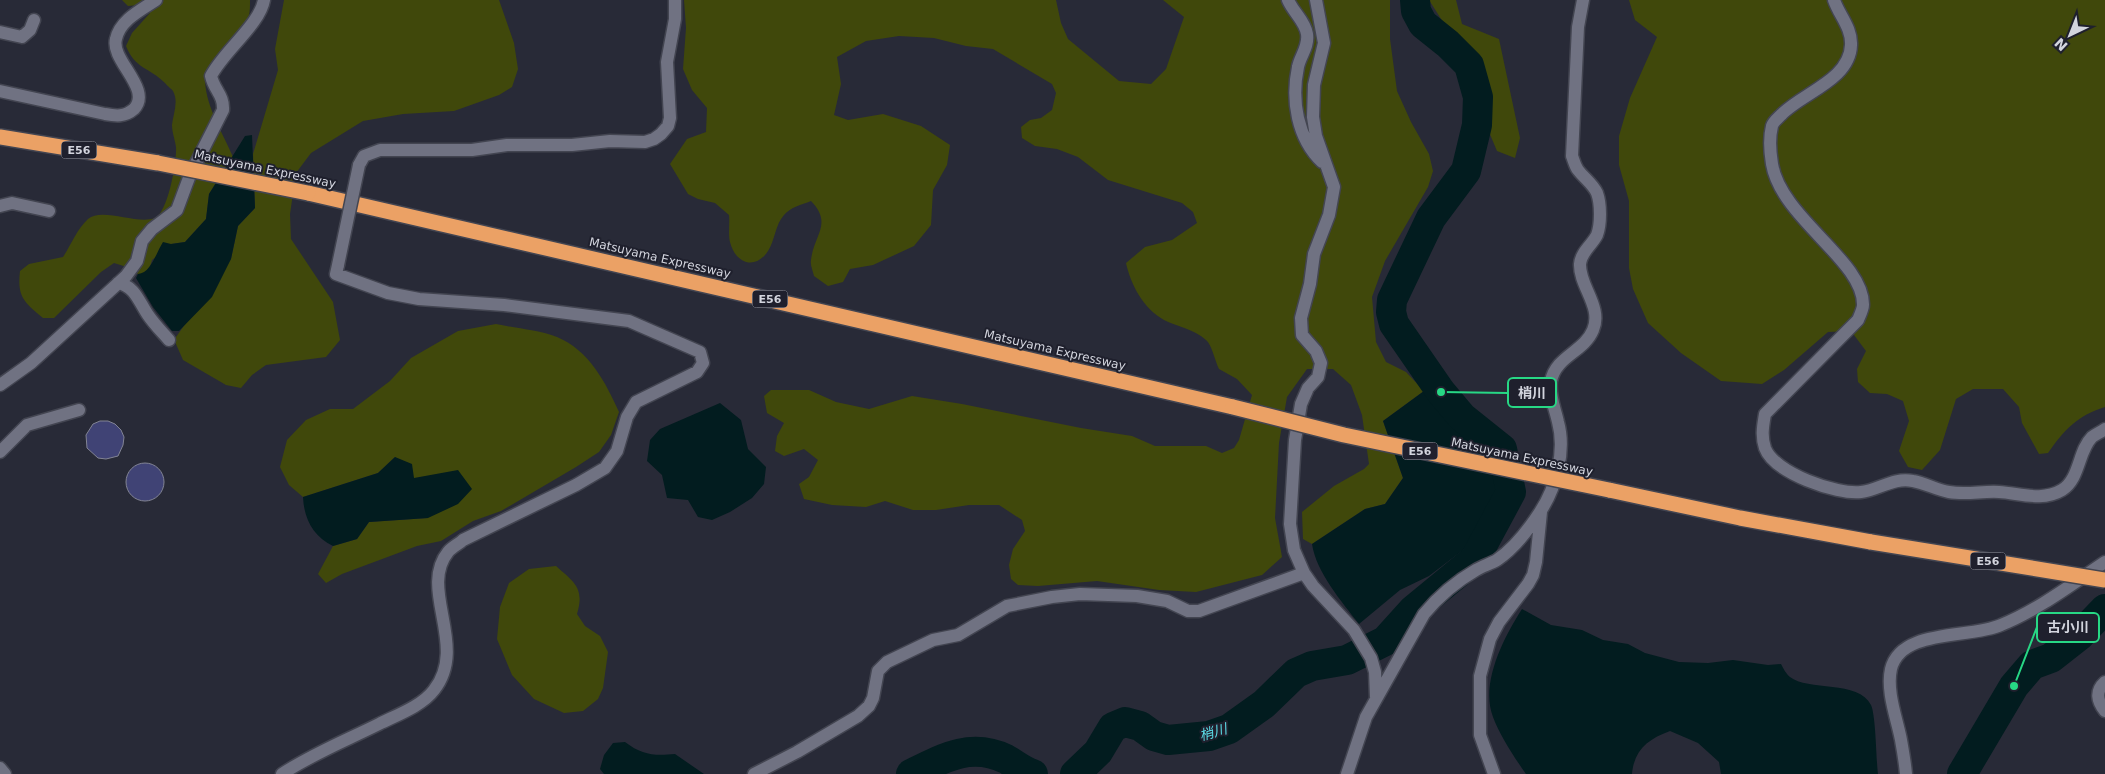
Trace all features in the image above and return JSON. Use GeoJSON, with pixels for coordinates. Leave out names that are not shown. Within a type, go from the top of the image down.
{"type":"FeatureCollection","features":[{"type":"Feature","properties":{"kind":"highway","name":"Matsuyama Expressway"},"geometry":{"type":"LineString","coordinates":[[0,136],[158,163],[308,193],[1233,407],[1354,437],[1740,518],[1871,542],[2105,580]]}},
{"type":"Feature","properties":{"kind":"street"},"geometry":{"type":"LineString","coordinates":[[0,91],[105,114],[118,116],[128,114],[136,107],[138,96],[136,85],[116,52],[115,40],[120,28],[132,16],[156,0]]}},
{"type":"Feature","properties":{"kind":"street"},"geometry":{"type":"LineString","coordinates":[[0,385],[31,363],[118,283],[136,261],[142,241],[152,229],[177,210],[190,175],[224,110],[224,100],[214,86],[211,76],[216,66],[257,16],[264,0]]}},
{"type":"Feature","properties":{"kind":"street"},"geometry":{"type":"LineString","coordinates":[[282,774],[300,762],[398,715],[422,701],[434,691],[447,664],[448,646],[437,578],[441,564],[449,551],[463,540],[576,485],[605,468],[617,451],[627,417],[636,402],[697,372],[703,363],[700,352],[629,321],[504,305],[412,298],[388,293],[336,274],[359,165],[364,156],[380,150],[472,150],[507,145],[572,145],[610,141],[646,142],[654,139],[668,126],[670,118],[667,62],[675,19],[675,0]]}},
{"type":"Feature","properties":{"kind":"street"},"geometry":{"type":"LineString","coordinates":[[1288,0],[1303,24],[1307,35],[1305,51],[1298,65],[1296,114],[1304,136],[1314,154],[1327,167]]}},
{"type":"Feature","properties":{"kind":"street"},"geometry":{"type":"LineString","coordinates":[[1316,0],[1324,43],[1314,85],[1313,117],[1316,136],[1334,187],[1329,214],[1314,254],[1310,284],[1300,318],[1302,335],[1316,351],[1321,362],[1318,377],[1308,388],[1301,404],[1295,440],[1290,524],[1294,550],[1304,573],[1312,586],[1354,630],[1365,646],[1375,672],[1376,697]]}},
{"type":"Feature","properties":{"kind":"street"},"geometry":{"type":"LineString","coordinates":[[1347,774],[1366,717],[1424,614],[1432,605],[1476,570],[1497,560],[1518,540],[1541,511],[1560,461],[1559,424],[1551,395],[1552,380],[1559,363],[1584,343],[1594,328],[1591,295],[1583,278],[1580,264],[1585,250],[1597,235],[1600,214],[1597,193],[1577,169],[1572,156],[1578,27],[1583,0]]}},
{"type":"Feature","properties":{"kind":"street"},"geometry":{"type":"LineString","coordinates":[[1834,0],[1844,18],[1852,44],[1849,60],[1830,81],[1788,107],[1772,124],[1771,159],[1784,196],[1812,230],[1851,271],[1858,286],[1863,305],[1858,320],[1765,414],[1762,431],[1765,448],[1769,455],[1773,461],[1785,470],[1849,493],[1864,492],[1898,480],[1912,480],[1946,492],[1962,494],[1998,492],[2032,496],[2062,490],[2071,481],[2083,452],[2092,438],[2105,429]]}},
{"type":"Feature","properties":{"kind":"street"},"geometry":{"type":"LineString","coordinates":[[0,32],[22,37],[30,30],[34,20]]}},
{"type":"Feature","properties":{"kind":"street"},"geometry":{"type":"LineString","coordinates":[[0,206],[12,203],[49,211]]}},
{"type":"Feature","properties":{"kind":"street"},"geometry":{"type":"LineString","coordinates":[[118,283],[126,284],[131,289],[148,316],[169,340]]}},
{"type":"Feature","properties":{"kind":"street"},"geometry":{"type":"LineString","coordinates":[[0,452],[27,425],[79,410]]}},
{"type":"Feature","properties":{"kind":"street"},"geometry":{"type":"LineString","coordinates":[[1494,774],[1480,736],[1480,676],[1490,639],[1499,622],[1533,575],[1541,511]]}},
{"type":"Feature","properties":{"kind":"street"},"geometry":{"type":"LineString","coordinates":[[1906,774],[1890,686],[1891,670],[1896,657],[1906,647],[1921,641],[2000,626],[2026,613],[2105,562]]}},
{"type":"Feature","properties":{"kind":"street"},"geometry":{"type":"LineString","coordinates":[[754,774],[797,752],[858,716],[869,706],[873,698],[878,671],[887,662],[933,640],[958,635],[1007,606],[1052,597],[1080,594],[1137,596],[1168,601],[1188,611],[1199,611],[1304,573]]}},
{"type":"Feature","properties":{"kind":"street"},"geometry":{"type":"LineString","coordinates":[[2105,682],[2101,685],[2097,695],[2100,704],[2105,710]]}},
{"type":"Feature","properties":{"kind":"street"},"geometry":{"type":"LineString","coordinates":[[0,768],[6,774]]}},
{"type":"Feature","properties":{"kind":"green space"},"geometry":{"type":"Polygon","coordinates":[[[122,0],[250,0],[249,15],[245,23],[216,56],[206,73],[205,82],[212,111],[233,157],[209,194],[206,219],[185,242],[171,244],[152,260],[149,270],[144,274],[138,274],[130,268],[114,263],[101,272],[54,318],[43,318],[23,298],[19,280],[20,271],[29,264],[63,257],[81,227],[88,219],[94,216],[111,215],[148,220],[155,218],[160,214],[164,206],[171,185],[176,154],[172,130],[176,104],[175,95],[165,83],[138,64],[130,54],[126,46],[132,33],[150,13],[148,9],[138,5],[128,6],[122,0]]]}},
{"type":"Feature","properties":{"kind":"green space"},"geometry":{"type":"Polygon","coordinates":[[[284,0],[499,0],[514,43],[518,69],[512,87],[499,95],[454,111],[403,114],[363,121],[311,153],[296,173],[290,214],[291,239],[333,302],[340,340],[326,357],[266,365],[252,375],[241,388],[226,385],[183,360],[176,344],[176,337],[231,259],[238,226],[255,208],[253,154],[278,70],[275,49],[284,0]]]}},
{"type":"Feature","properties":{"kind":"green space"},"geometry":{"type":"Polygon","coordinates":[[[684,0],[1056,0],[1061,23],[1068,39],[1119,81],[1151,84],[1166,69],[1184,17],[1163,0],[1390,0],[1390,39],[1397,91],[1411,122],[1429,154],[1433,171],[1428,187],[1385,261],[1372,297],[1376,342],[1386,362],[1406,372],[1424,391],[1383,421],[1403,478],[1385,504],[1365,509],[1312,544],[1303,539],[1302,512],[1334,486],[1364,469],[1369,464],[1362,415],[1351,385],[1333,369],[1307,369],[1287,397],[1279,443],[1275,518],[1282,557],[1262,575],[1196,592],[1159,590],[1097,581],[1038,586],[1018,585],[1011,579],[1009,565],[1013,549],[1025,531],[1022,520],[999,505],[969,505],[936,510],[913,510],[885,501],[866,507],[832,505],[804,499],[799,484],[809,477],[818,460],[804,449],[784,456],[775,451],[777,436],[784,423],[767,413],[764,396],[771,390],[809,390],[836,402],[869,409],[912,396],[1132,436],[1155,446],[1206,446],[1222,453],[1234,448],[1239,440],[1252,395],[1237,379],[1219,369],[1212,349],[1206,340],[1191,331],[1164,320],[1150,309],[1139,295],[1128,271],[1126,263],[1145,247],[1172,240],[1197,223],[1193,212],[1182,203],[1108,180],[1078,157],[1057,149],[1035,146],[1022,138],[1021,127],[1030,120],[1041,118],[1052,110],[1056,93],[1052,84],[993,49],[966,46],[934,38],[899,36],[866,41],[837,57],[841,84],[834,115],[848,120],[883,114],[921,126],[950,145],[947,165],[933,190],[931,225],[914,246],[873,265],[850,269],[843,282],[828,286],[814,276],[811,266],[813,251],[820,229],[821,216],[811,201],[793,208],[784,215],[768,251],[763,257],[752,262],[746,262],[741,259],[736,255],[730,242],[729,215],[715,203],[698,199],[688,194],[670,164],[687,139],[706,132],[707,108],[692,90],[683,69],[686,28],[684,0]]]}},
{"type":"Feature","properties":{"kind":"green space"},"geometry":{"type":"Polygon","coordinates":[[[1429,0],[1456,0],[1462,24],[1499,39],[1520,138],[1515,158],[1497,151],[1489,132],[1483,90],[1484,74],[1477,62],[1457,44],[1429,0]]]}},
{"type":"Feature","properties":{"kind":"green space"},"geometry":{"type":"Polygon","coordinates":[[[1629,0],[2105,0],[2105,407],[2079,419],[2066,430],[2048,453],[2039,454],[2022,423],[2019,407],[2003,389],[1973,389],[1956,399],[1940,450],[1922,470],[1908,467],[1899,451],[1909,421],[1903,401],[1887,394],[1870,393],[1858,382],[1857,369],[1866,351],[1851,331],[1828,332],[1784,370],[1762,384],[1721,381],[1681,353],[1648,323],[1633,289],[1629,268],[1629,201],[1619,165],[1619,136],[1630,98],[1657,37],[1635,20],[1629,0]]]}},
{"type":"Feature","properties":{"kind":"green space"},"geometry":{"type":"Polygon","coordinates":[[[496,324],[557,337],[578,350],[595,368],[619,412],[611,435],[599,452],[501,511],[473,521],[441,541],[417,546],[342,574],[326,583],[318,574],[333,546],[357,539],[369,522],[428,518],[414,478],[395,457],[378,473],[303,497],[289,485],[280,467],[287,440],[306,420],[330,409],[353,409],[390,381],[411,358],[458,331],[496,324]]]}},
{"type":"Feature","properties":{"kind":"green space"},"geometry":{"type":"Polygon","coordinates":[[[556,566],[573,581],[579,592],[580,598],[577,614],[585,626],[600,636],[608,652],[603,688],[598,699],[583,711],[564,713],[534,699],[512,675],[497,639],[500,607],[509,583],[529,569],[556,566]]]}},
{"type":"Feature","properties":{"kind":"shaded area"},"geometry":{"type":"Polygon","coordinates":[[[252,135],[255,208],[238,226],[231,259],[212,297],[179,331],[172,331],[153,307],[136,278],[138,274],[143,273],[153,262],[163,242],[171,244],[185,242],[206,219],[209,194],[245,136],[252,135]]]}},
{"type":"Feature","properties":{"kind":"shaded area"},"geometry":{"type":"Polygon","coordinates":[[[1424,391],[1457,427],[1485,449],[1499,484],[1479,530],[1463,550],[1429,576],[1400,590],[1359,624],[1324,576],[1314,555],[1312,544],[1365,509],[1385,504],[1403,478],[1383,421],[1424,391]]]}},
{"type":"Feature","properties":{"kind":"shaded area"},"geometry":{"type":"Polygon","coordinates":[[[720,403],[741,420],[748,449],[766,467],[764,484],[752,498],[730,512],[712,520],[698,517],[688,500],[667,498],[662,475],[647,461],[650,440],[660,429],[720,403]]]}},
{"type":"Feature","properties":{"kind":"shaded area"},"geometry":{"type":"Polygon","coordinates":[[[395,457],[412,464],[414,478],[458,470],[472,489],[458,504],[428,518],[369,522],[357,539],[333,546],[315,532],[305,513],[303,497],[378,473],[395,457]]]}},
{"type":"Feature","properties":{"kind":"shaded area"},"geometry":{"type":"Polygon","coordinates":[[[1522,609],[1551,625],[1582,630],[1603,640],[1628,644],[1645,653],[1679,662],[1708,663],[1733,660],[1768,665],[1781,664],[1789,676],[1798,681],[1856,692],[1865,697],[1873,711],[1878,774],[1721,774],[1719,762],[1698,743],[1670,731],[1644,746],[1636,758],[1632,774],[1526,774],[1499,731],[1490,704],[1492,675],[1496,661],[1508,633],[1522,609]]]}},
{"type":"Feature","properties":{"kind":"shaded area"},"geometry":{"type":"Polygon","coordinates":[[[625,742],[637,750],[649,754],[675,754],[704,774],[604,774],[600,769],[604,755],[613,743],[625,742]]]}},
{"type":"Feature","properties":{"kind":"building"},"geometry":{"type":"Polygon","coordinates":[[[100,421],[108,421],[115,424],[121,430],[124,437],[118,456],[106,459],[98,458],[87,448],[86,435],[93,424],[100,421]]]}},
{"type":"Feature","properties":{"kind":"building"},"geometry":{"type":"Polygon","coordinates":[[[145,463],[159,468],[164,482],[159,496],[145,501],[131,496],[126,482],[131,468],[145,463]]]}},
{"type":"Feature","properties":{"kind":"waterway","name":"梢川"},"geometry":{"type":"LineString","coordinates":[[1075,774],[1098,752],[1113,727],[1125,722],[1140,726],[1154,736],[1168,740],[1209,736],[1229,729],[1264,704],[1296,673],[1312,666],[1347,660],[1385,641],[1413,610],[1475,559],[1511,492],[1502,449],[1462,417],[1441,392],[1394,324],[1391,312],[1392,300],[1431,218],[1466,171],[1477,125],[1478,97],[1469,65],[1448,44],[1423,24],[1416,11],[1415,0]]}},
{"type":"Feature","properties":{"kind":"waterway"},"geometry":{"type":"LineString","coordinates":[[1962,774],[2014,686],[2032,665],[2051,658],[2079,636],[2105,609]]}},
{"type":"Feature","properties":{"kind":"waterway","name":"梢川"},"geometry":{"type":"LineString","coordinates":[[911,774],[946,758],[969,752],[993,754],[1033,774]]}},
{"type":"Feature","properties":{"kind":"place","name":"梢川"},"geometry":{"type":"Point","coordinates":[1441,392]}},
{"type":"Feature","properties":{"kind":"place","name":"古小川"},"geometry":{"type":"Point","coordinates":[2014,686]}}]}
